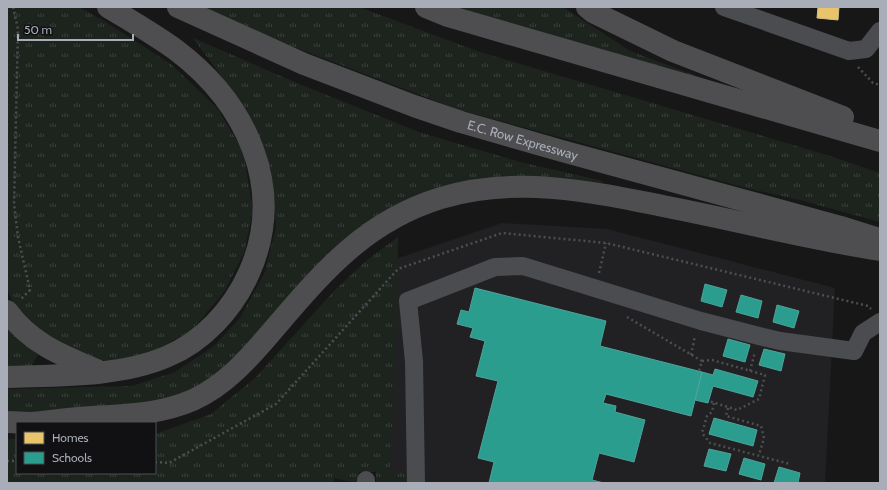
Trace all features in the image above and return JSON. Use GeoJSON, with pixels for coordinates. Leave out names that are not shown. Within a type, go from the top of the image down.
{"type":"FeatureCollection","features":[{"type":"Feature","properties":{"kind":"highway"},"geometry":{"type":"LineString","coordinates":[[7,378],[101,372],[132,368],[150,364],[168,357],[186,347],[214,324],[227,310],[238,294],[254,261],[262,225],[263,188],[255,153],[240,121],[229,103],[196,67],[177,51],[108,7]]}},
{"type":"Feature","properties":{"kind":"highway","name":"E.C. Row Expressway"},"geometry":{"type":"LineString","coordinates":[[178,7],[304,64],[414,106],[461,122],[880,239]]}},
{"type":"Feature","properties":{"kind":"highway"},"geometry":{"type":"LineString","coordinates":[[426,7],[448,16],[880,141]]}},
{"type":"Feature","properties":{"kind":"highway"},"geometry":{"type":"LineString","coordinates":[[587,7],[593,12],[673,51],[880,132]]}},
{"type":"Feature","properties":{"kind":"highway"},"geometry":{"type":"LineString","coordinates":[[41,422],[153,412],[174,407],[193,400],[229,377],[245,362],[306,292],[358,241],[387,221],[402,213],[441,198],[461,193],[512,187],[539,186],[567,188],[675,208],[837,243],[880,250]]}},
{"type":"Feature","properties":{"kind":"highway"},"geometry":{"type":"LineString","coordinates":[[14,306],[22,329],[42,345],[54,352],[101,372]]}},
{"type":"Feature","properties":{"kind":"street"},"geometry":{"type":"LineString","coordinates":[[724,7],[851,57],[866,49],[880,31]]}},
{"type":"Feature","properties":{"kind":"street"},"geometry":{"type":"LineString","coordinates":[[416,483],[414,361],[408,301],[495,267],[523,266],[701,320],[780,341],[854,351],[863,334],[876,316]]}},
{"type":"Feature","properties":{"kind":"path"},"geometry":{"type":"LineString","coordinates":[[13,7],[18,28],[14,204],[18,237],[30,290],[14,306]]}},
{"type":"Feature","properties":{"kind":"path"},"geometry":{"type":"LineString","coordinates":[[851,57],[873,83],[880,85]]}},
{"type":"Feature","properties":{"kind":"path"},"geometry":{"type":"LineString","coordinates":[[156,462],[169,463],[276,404],[398,269],[502,233],[606,243],[868,306],[876,316]]}},
{"type":"Feature","properties":{"kind":"path"},"geometry":{"type":"LineString","coordinates":[[598,278],[606,243]]}},
{"type":"Feature","properties":{"kind":"path"},"geometry":{"type":"LineString","coordinates":[[625,315],[702,362],[712,360],[765,375],[759,400],[737,410],[709,401]]}},
{"type":"Feature","properties":{"kind":"path"},"geometry":{"type":"LineString","coordinates":[[691,355],[696,329]]}},
{"type":"Feature","properties":{"kind":"path"},"geometry":{"type":"LineString","coordinates":[[750,371],[757,346]]}},
{"type":"Feature","properties":{"kind":"path"},"geometry":{"type":"LineString","coordinates":[[699,371],[702,362]]}},
{"type":"Feature","properties":{"kind":"path"},"geometry":{"type":"LineString","coordinates":[[714,403],[712,412],[707,416],[702,433],[710,443],[790,464]]}},
{"type":"Feature","properties":{"kind":"path"},"geometry":{"type":"LineString","coordinates":[[728,408],[726,416],[761,426],[764,438],[759,455]]}},
{"type":"Feature","properties":{"kind":"shaded area"},"geometry":{"type":"Polygon","coordinates":[[[502,223],[607,229],[835,288],[825,483],[376,483],[387,262],[502,223]]]}},
{"type":"Feature","properties":{"kind":"green space"},"geometry":{"type":"Polygon","coordinates":[[[7,7],[79,7],[104,21],[171,64],[217,108],[243,151],[253,210],[244,253],[224,292],[191,331],[143,357],[108,361],[65,351],[19,315],[7,289],[7,7]]]}},
{"type":"Feature","properties":{"kind":"green space"},"geometry":{"type":"Polygon","coordinates":[[[205,7],[359,7],[477,51],[830,156],[880,173],[880,222],[796,199],[750,189],[457,109],[273,39],[205,7]]]}},
{"type":"Feature","properties":{"kind":"green space"},"geometry":{"type":"Polygon","coordinates":[[[445,7],[563,7],[630,51],[713,82],[445,7]]]}},
{"type":"Feature","properties":{"kind":"green space"},"geometry":{"type":"Polygon","coordinates":[[[193,38],[304,86],[419,132],[520,162],[603,181],[600,187],[425,197],[250,344],[213,377],[181,395],[119,409],[7,417],[7,389],[132,386],[175,372],[214,346],[240,318],[265,272],[276,227],[271,171],[254,128],[217,70],[193,38]]]}},
{"type":"Feature","properties":{"kind":"green space"},"geometry":{"type":"Polygon","coordinates":[[[398,237],[397,318],[390,471],[405,473],[405,483],[376,483],[376,472],[359,472],[357,483],[334,478],[334,483],[7,483],[7,439],[16,439],[16,474],[156,474],[156,434],[211,414],[254,379],[335,290],[367,260],[398,237]]]}},
{"type":"Feature","properties":{"kind":"green space"},"geometry":{"type":"Polygon","coordinates":[[[7,328],[38,355],[30,368],[7,369],[7,328]]]}},
{"type":"Feature","properties":{"kind":"building: Homes"},"geometry":{"type":"Polygon","coordinates":[[[818,7],[839,7],[838,20],[817,18],[818,7]]]}},
{"type":"Feature","properties":{"kind":"building: Schools"},"geometry":{"type":"Polygon","coordinates":[[[705,284],[727,290],[722,307],[701,301],[705,284]]]}},
{"type":"Feature","properties":{"kind":"building: Schools"},"geometry":{"type":"Polygon","coordinates":[[[475,288],[606,321],[600,346],[702,372],[691,416],[606,394],[603,403],[616,406],[615,412],[645,420],[634,462],[599,453],[592,480],[604,483],[489,483],[494,462],[478,458],[498,381],[476,376],[485,341],[470,337],[473,328],[457,324],[461,310],[469,312],[475,288]]]}},
{"type":"Feature","properties":{"kind":"building: Schools"},"geometry":{"type":"Polygon","coordinates":[[[741,295],[762,301],[758,318],[736,312],[741,295]]]}},
{"type":"Feature","properties":{"kind":"building: Schools"},"geometry":{"type":"Polygon","coordinates":[[[777,305],[799,311],[794,328],[773,322],[777,305]]]}},
{"type":"Feature","properties":{"kind":"building: Schools"},"geometry":{"type":"Polygon","coordinates":[[[728,339],[750,345],[745,362],[723,356],[728,339]]]}},
{"type":"Feature","properties":{"kind":"building: Schools"},"geometry":{"type":"Polygon","coordinates":[[[764,349],[785,354],[781,371],[759,365],[764,349]]]}},
{"type":"Feature","properties":{"kind":"building: Schools"},"geometry":{"type":"Polygon","coordinates":[[[715,369],[758,381],[753,397],[713,386],[708,403],[695,400],[702,372],[713,375],[715,369]]]}},
{"type":"Feature","properties":{"kind":"building: Schools"},"geometry":{"type":"Polygon","coordinates":[[[714,418],[757,430],[753,446],[709,434],[714,418]]]}},
{"type":"Feature","properties":{"kind":"building: Schools"},"geometry":{"type":"Polygon","coordinates":[[[709,449],[731,454],[726,471],[704,466],[709,449]]]}},
{"type":"Feature","properties":{"kind":"building: Schools"},"geometry":{"type":"Polygon","coordinates":[[[744,458],[765,464],[761,480],[739,474],[744,458]]]}},
{"type":"Feature","properties":{"kind":"building: Schools"},"geometry":{"type":"Polygon","coordinates":[[[779,467],[800,473],[798,483],[774,483],[779,467]]]}}]}
